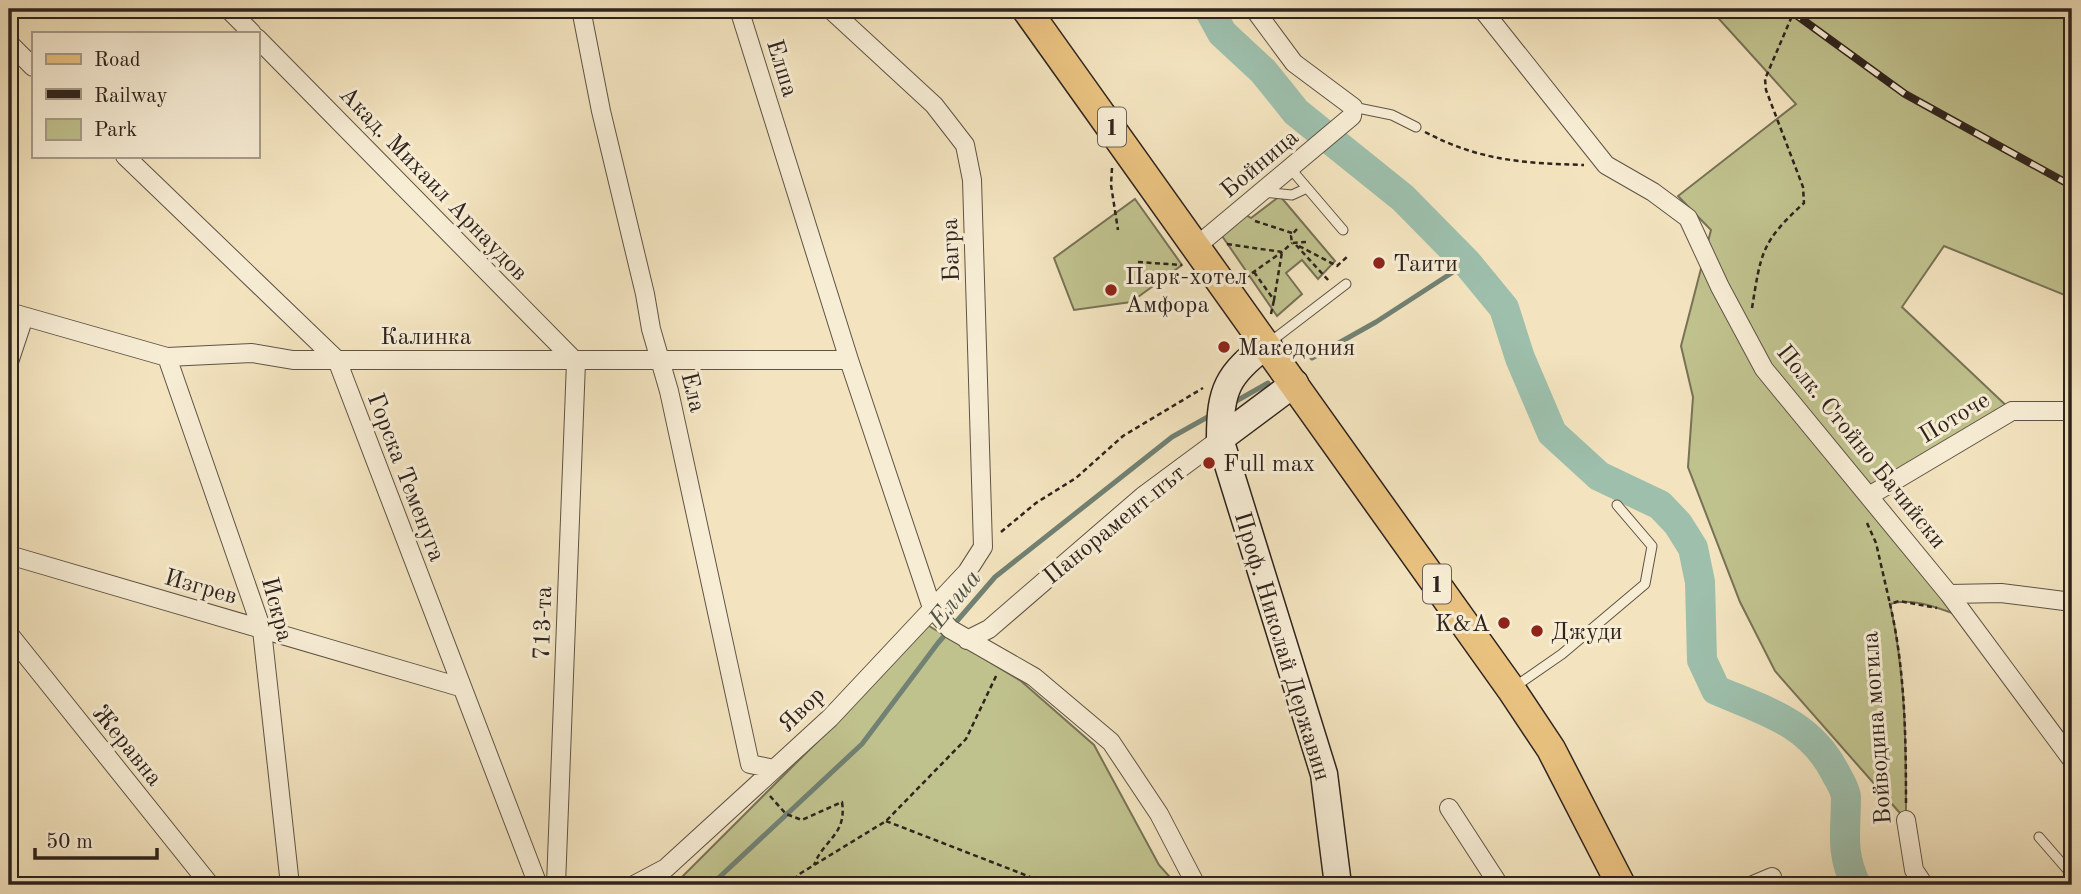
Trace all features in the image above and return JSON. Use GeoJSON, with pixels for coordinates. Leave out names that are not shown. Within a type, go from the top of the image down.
{"type":"FeatureCollection","features":[{"type":"Feature","properties":{"kind":"main road","name":"1"},"geometry":{"type":"LineString","coordinates":[[1026,9],[1268,344],[1511,689],[1551,749],[1621,885]]}},
{"type":"Feature","properties":{"kind":"main road"},"geometry":{"type":"LineString","coordinates":[[1222,410],[1237,369],[1268,344]]}},
{"type":"Feature","properties":{"kind":"main road","name":"Панорамент път"},"geometry":{"type":"LineString","coordinates":[[1222,410],[1295,383]]}},
{"type":"Feature","properties":{"kind":"main road","name":"Проф. Николай Державин"},"geometry":{"type":"LineString","coordinates":[[1222,410],[1324,774],[1338,885]]}},
{"type":"Feature","properties":{"kind":"street","name":"Ела"},"geometry":{"type":"LineString","coordinates":[[581,9],[601,111],[660,359],[750,764],[774,769]]}},
{"type":"Feature","properties":{"kind":"street","name":"Елша"},"geometry":{"type":"LineString","coordinates":[[739,9],[849,360],[932,608],[950,629],[1034,677],[1111,742],[1159,814],[1196,885]]}},
{"type":"Feature","properties":{"kind":"street","name":"Багра"},"geometry":{"type":"LineString","coordinates":[[830,9],[934,105],[965,145],[972,180],[983,547]]}},
{"type":"Feature","properties":{"kind":"street"},"geometry":{"type":"LineString","coordinates":[[1254,9],[1294,63],[1353,112]]}},
{"type":"Feature","properties":{"kind":"street","name":"Полк. Стойно Бачийски"},"geometry":{"type":"LineString","coordinates":[[1482,9],[1606,165],[1653,192],[1688,218],[1720,287],[1764,369],[1949,594],[2072,760]]}},
{"type":"Feature","properties":{"kind":"street"},"geometry":{"type":"LineString","coordinates":[[240,12],[251,32]]}},
{"type":"Feature","properties":{"kind":"street","name":"Акад. Михаил Арнаудов"},"geometry":{"type":"LineString","coordinates":[[259,40],[576,362]]}},
{"type":"Feature","properties":{"kind":"street"},"geometry":{"type":"LineString","coordinates":[[9,43],[32,66]]}},
{"type":"Feature","properties":{"kind":"street","name":"Бойница"},"geometry":{"type":"LineString","coordinates":[[1201,251],[1237,214],[1353,112]]}},
{"type":"Feature","properties":{"kind":"street","name":"Горска Теменуга"},"geometry":{"type":"LineString","coordinates":[[127,158],[337,360],[538,885]]}},
{"type":"Feature","properties":{"kind":"street","name":"Калинка"},"geometry":{"type":"LineString","coordinates":[[17,314],[167,357],[252,353],[293,360],[849,360]]}},
{"type":"Feature","properties":{"kind":"street"},"geometry":{"type":"LineString","coordinates":[[9,362],[17,314]]}},
{"type":"Feature","properties":{"kind":"street","name":"Искра"},"geometry":{"type":"LineString","coordinates":[[167,357],[262,630],[290,885]]}},
{"type":"Feature","properties":{"kind":"street","name":"713-та"},"geometry":{"type":"LineString","coordinates":[[556,885],[576,362]]}},
{"type":"Feature","properties":{"kind":"street","name":"Панорамент път"},"geometry":{"type":"LineString","coordinates":[[967,640],[989,629],[1143,496],[1222,410]]}},
{"type":"Feature","properties":{"kind":"street","name":"Поточе"},"geometry":{"type":"LineString","coordinates":[[1869,496],[2012,411],[2072,411]]}},
{"type":"Feature","properties":{"kind":"street","name":"Явор"},"geometry":{"type":"LineString","coordinates":[[634,885],[666,868],[830,718],[967,572],[983,547]]}},
{"type":"Feature","properties":{"kind":"street","name":"Изгрев"},"geometry":{"type":"LineString","coordinates":[[9,555],[460,687]]}},
{"type":"Feature","properties":{"kind":"street"},"geometry":{"type":"LineString","coordinates":[[1949,594],[2001,593],[2072,602]]}},
{"type":"Feature","properties":{"kind":"street","name":"Жеравна"},"geometry":{"type":"LineString","coordinates":[[9,634],[210,885]]}},
{"type":"Feature","properties":{"kind":"street"},"geometry":{"type":"LineString","coordinates":[[1449,808],[1499,885]]}},
{"type":"Feature","properties":{"kind":"street","name":"Войводина могила"},"geometry":{"type":"LineString","coordinates":[[1906,820],[1914,870],[1924,885]]}},
{"type":"Feature","properties":{"kind":"street"},"geometry":{"type":"LineString","coordinates":[[1753,885],[1772,877]]}},
{"type":"Feature","properties":{"kind":"lane"},"geometry":{"type":"LineString","coordinates":[[1353,112],[1392,116],[1416,127]]}},
{"type":"Feature","properties":{"kind":"lane"},"geometry":{"type":"LineString","coordinates":[[1290,168],[1305,189],[1343,230]]}},
{"type":"Feature","properties":{"kind":"lane"},"geometry":{"type":"LineString","coordinates":[[1263,192],[1292,195],[1305,189]]}},
{"type":"Feature","properties":{"kind":"lane"},"geometry":{"type":"LineString","coordinates":[[1268,344],[1342,288]]}},
{"type":"Feature","properties":{"kind":"lane"},"geometry":{"type":"LineString","coordinates":[[1511,689],[1562,654],[1645,584],[1652,546],[1617,505]]}},
{"type":"Feature","properties":{"kind":"lane"},"geometry":{"type":"LineString","coordinates":[[2039,837],[2072,875]]}},
{"type":"Feature","properties":{"kind":"path"},"geometry":{"type":"LineString","coordinates":[[1753,319],[1752,308],[1764,245],[1778,226],[1804,203],[1803,187],[1766,90],[1765,79],[1795,9]]}},
{"type":"Feature","properties":{"kind":"path"},"geometry":{"type":"LineString","coordinates":[[1416,127],[1443,142],[1485,157],[1517,164],[1606,165]]}},
{"type":"Feature","properties":{"kind":"path"},"geometry":{"type":"LineString","coordinates":[[1112,168],[1111,185],[1118,230]]}},
{"type":"Feature","properties":{"kind":"path"},"geometry":{"type":"LineString","coordinates":[[1237,214],[1292,233]]}},
{"type":"Feature","properties":{"kind":"path"},"geometry":{"type":"LineString","coordinates":[[1292,233],[1297,229]]}},
{"type":"Feature","properties":{"kind":"path"},"geometry":{"type":"LineString","coordinates":[[1292,233],[1294,244],[1342,288]]}},
{"type":"Feature","properties":{"kind":"path"},"geometry":{"type":"LineString","coordinates":[[1245,278],[1294,244],[1306,242]]}},
{"type":"Feature","properties":{"kind":"path"},"geometry":{"type":"LineString","coordinates":[[1294,244],[1337,265],[1348,256]]}},
{"type":"Feature","properties":{"kind":"path"},"geometry":{"type":"LineString","coordinates":[[1138,262],[1201,251],[1282,253]]}},
{"type":"Feature","properties":{"kind":"path"},"geometry":{"type":"LineString","coordinates":[[1271,314],[1282,253]]}},
{"type":"Feature","properties":{"kind":"path"},"geometry":{"type":"LineString","coordinates":[[1254,272],[1273,300]]}},
{"type":"Feature","properties":{"kind":"path"},"geometry":{"type":"LineString","coordinates":[[983,547],[1036,503],[1076,478],[1123,436],[1196,390],[1222,410]]}},
{"type":"Feature","properties":{"kind":"path"},"geometry":{"type":"LineString","coordinates":[[1866,521],[1876,543],[1890,604]]}},
{"type":"Feature","properties":{"kind":"path","name":"Войводина могила"},"geometry":{"type":"LineString","coordinates":[[1906,820],[1906,728],[1898,637],[1890,604],[1899,601],[1934,607],[1969,620]]}},
{"type":"Feature","properties":{"kind":"path"},"geometry":{"type":"LineString","coordinates":[[787,885],[801,873],[886,821],[966,739],[1003,661]]}},
{"type":"Feature","properties":{"kind":"path"},"geometry":{"type":"LineString","coordinates":[[775,802],[786,814],[803,820],[842,802],[844,818],[833,841],[819,852],[814,865]]}},
{"type":"Feature","properties":{"kind":"path"},"geometry":{"type":"LineString","coordinates":[[886,821],[1051,885]]}},
{"type":"Feature","properties":{"kind":"green space"},"geometry":{"type":"Polygon","coordinates":[[[1710,9],[2072,9],[2072,298],[1944,246],[1902,307],[2012,411],[1869,496],[1969,619],[1920,603],[1890,604],[1902,685],[1906,820],[1775,671],[1740,602],[1688,467],[1693,397],[1681,346],[1711,230],[1678,196],[1796,104],[1710,9]]]}},
{"type":"Feature","properties":{"kind":"green space"},"geometry":{"type":"Polygon","coordinates":[[[1280,196],[1335,261],[1318,279],[1302,260],[1286,273],[1302,294],[1277,316],[1220,233],[1244,214],[1251,218],[1280,196]]]}},
{"type":"Feature","properties":{"kind":"green space"},"geometry":{"type":"Polygon","coordinates":[[[1135,199],[1182,265],[1131,302],[1074,310],[1054,258],[1135,199]]]}},
{"type":"Feature","properties":{"kind":"green space"},"geometry":{"type":"Polygon","coordinates":[[[924,623],[1021,681],[1094,745],[1159,865],[1177,885],[668,885],[680,879],[834,725],[924,623]]]}},
{"type":"Feature","properties":{"kind":"waterway"},"geometry":{"type":"LineString","coordinates":[[1209,9],[1222,33],[1263,71],[1296,112],[1403,198],[1467,263],[1504,308],[1520,358],[1552,433],[1599,476],[1660,505],[1678,524],[1693,548],[1700,582],[1702,660],[1716,690],[1784,720],[1812,741],[1824,755],[1840,781],[1846,797],[1846,851],[1856,885]]}},
{"type":"Feature","properties":{"kind":"waterway","name":"Елша"},"geometry":{"type":"LineString","coordinates":[[1312,358],[1376,322],[1467,263]]}},
{"type":"Feature","properties":{"kind":"waterway","name":"Елша"},"geometry":{"type":"LineString","coordinates":[[1231,404],[1268,383]]}},
{"type":"Feature","properties":{"kind":"waterway","name":"Елша"},"geometry":{"type":"LineString","coordinates":[[711,885],[862,744],[938,643],[995,577],[1172,437],[1213,414]]}},
{"type":"Feature","properties":{"kind":"railway"},"geometry":{"type":"LineString","coordinates":[[1788,9],[1905,94],[2072,186]]}},
{"type":"Feature","properties":{"kind":"place","name":"Таити"},"geometry":{"type":"Point","coordinates":[1379,263]}},
{"type":"Feature","properties":{"kind":"place","name":"Парк-хотел Амфора"},"geometry":{"type":"Point","coordinates":[1111,290]}},
{"type":"Feature","properties":{"kind":"place","name":"Македония"},"geometry":{"type":"Point","coordinates":[1224,347]}},
{"type":"Feature","properties":{"kind":"place","name":"Full max"},"geometry":{"type":"Point","coordinates":[1209,463]}},
{"type":"Feature","properties":{"kind":"place","name":"K&A"},"geometry":{"type":"Point","coordinates":[1504,623]}},
{"type":"Feature","properties":{"kind":"place","name":"Джуди"},"geometry":{"type":"Point","coordinates":[1537,631]}}]}
